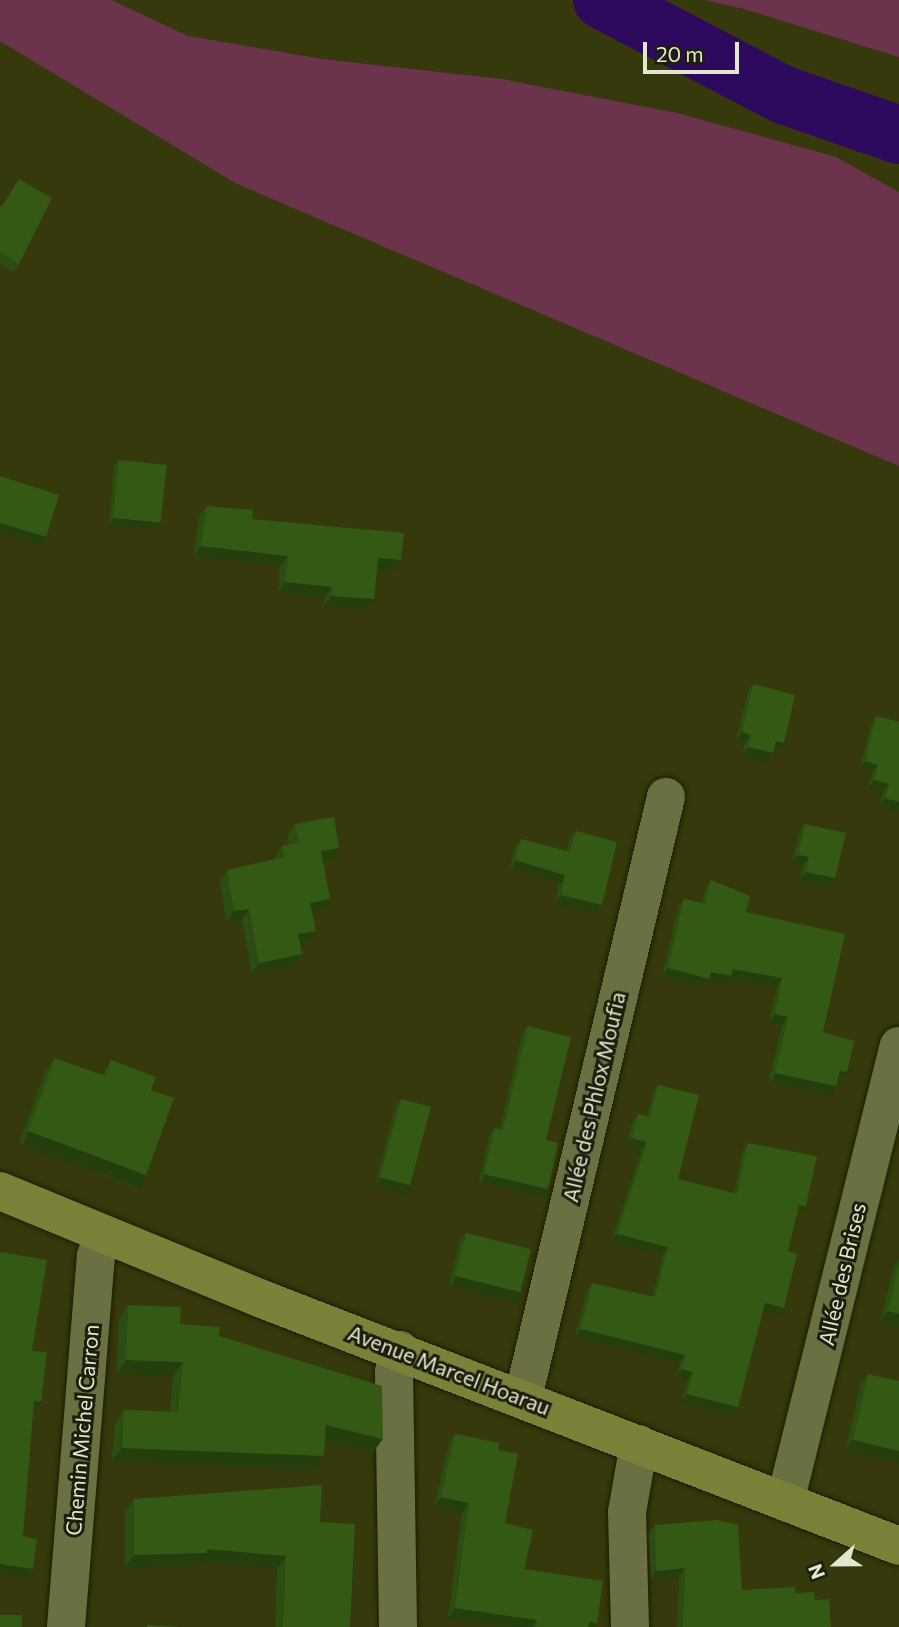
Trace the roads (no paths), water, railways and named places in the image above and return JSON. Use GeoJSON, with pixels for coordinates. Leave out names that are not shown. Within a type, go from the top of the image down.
{"type":"FeatureCollection","features":[{"type":"Feature","properties":{"kind":"main road","name":"Avenue Marcel Hoarau"},"geometry":{"type":"LineString","coordinates":[[0,1191],[103,1235],[899,1546]]}},
{"type":"Feature","properties":{"kind":"street","name":"Allée des Phlox Moufia"},"geometry":{"type":"LineString","coordinates":[[523,1398],[666,797]]}},
{"type":"Feature","properties":{"kind":"street","name":"Allée des Brises"},"geometry":{"type":"LineString","coordinates":[[786,1502],[899,1046]]}},
{"type":"Feature","properties":{"kind":"street","name":"Chemin Michel Carron"},"geometry":{"type":"LineString","coordinates":[[66,1627],[96,1256],[103,1235]]}},
{"type":"Feature","properties":{"kind":"street"},"geometry":{"type":"LineString","coordinates":[[398,1627],[394,1372],[400,1350]]}},
{"type":"Feature","properties":{"kind":"street"},"geometry":{"type":"LineString","coordinates":[[630,1627],[627,1512],[639,1444]]}},
{"type":"Feature","properties":{"kind":"waterway"},"geometry":{"type":"LineString","coordinates":[[602,0],[784,95],[899,135]]}}]}
